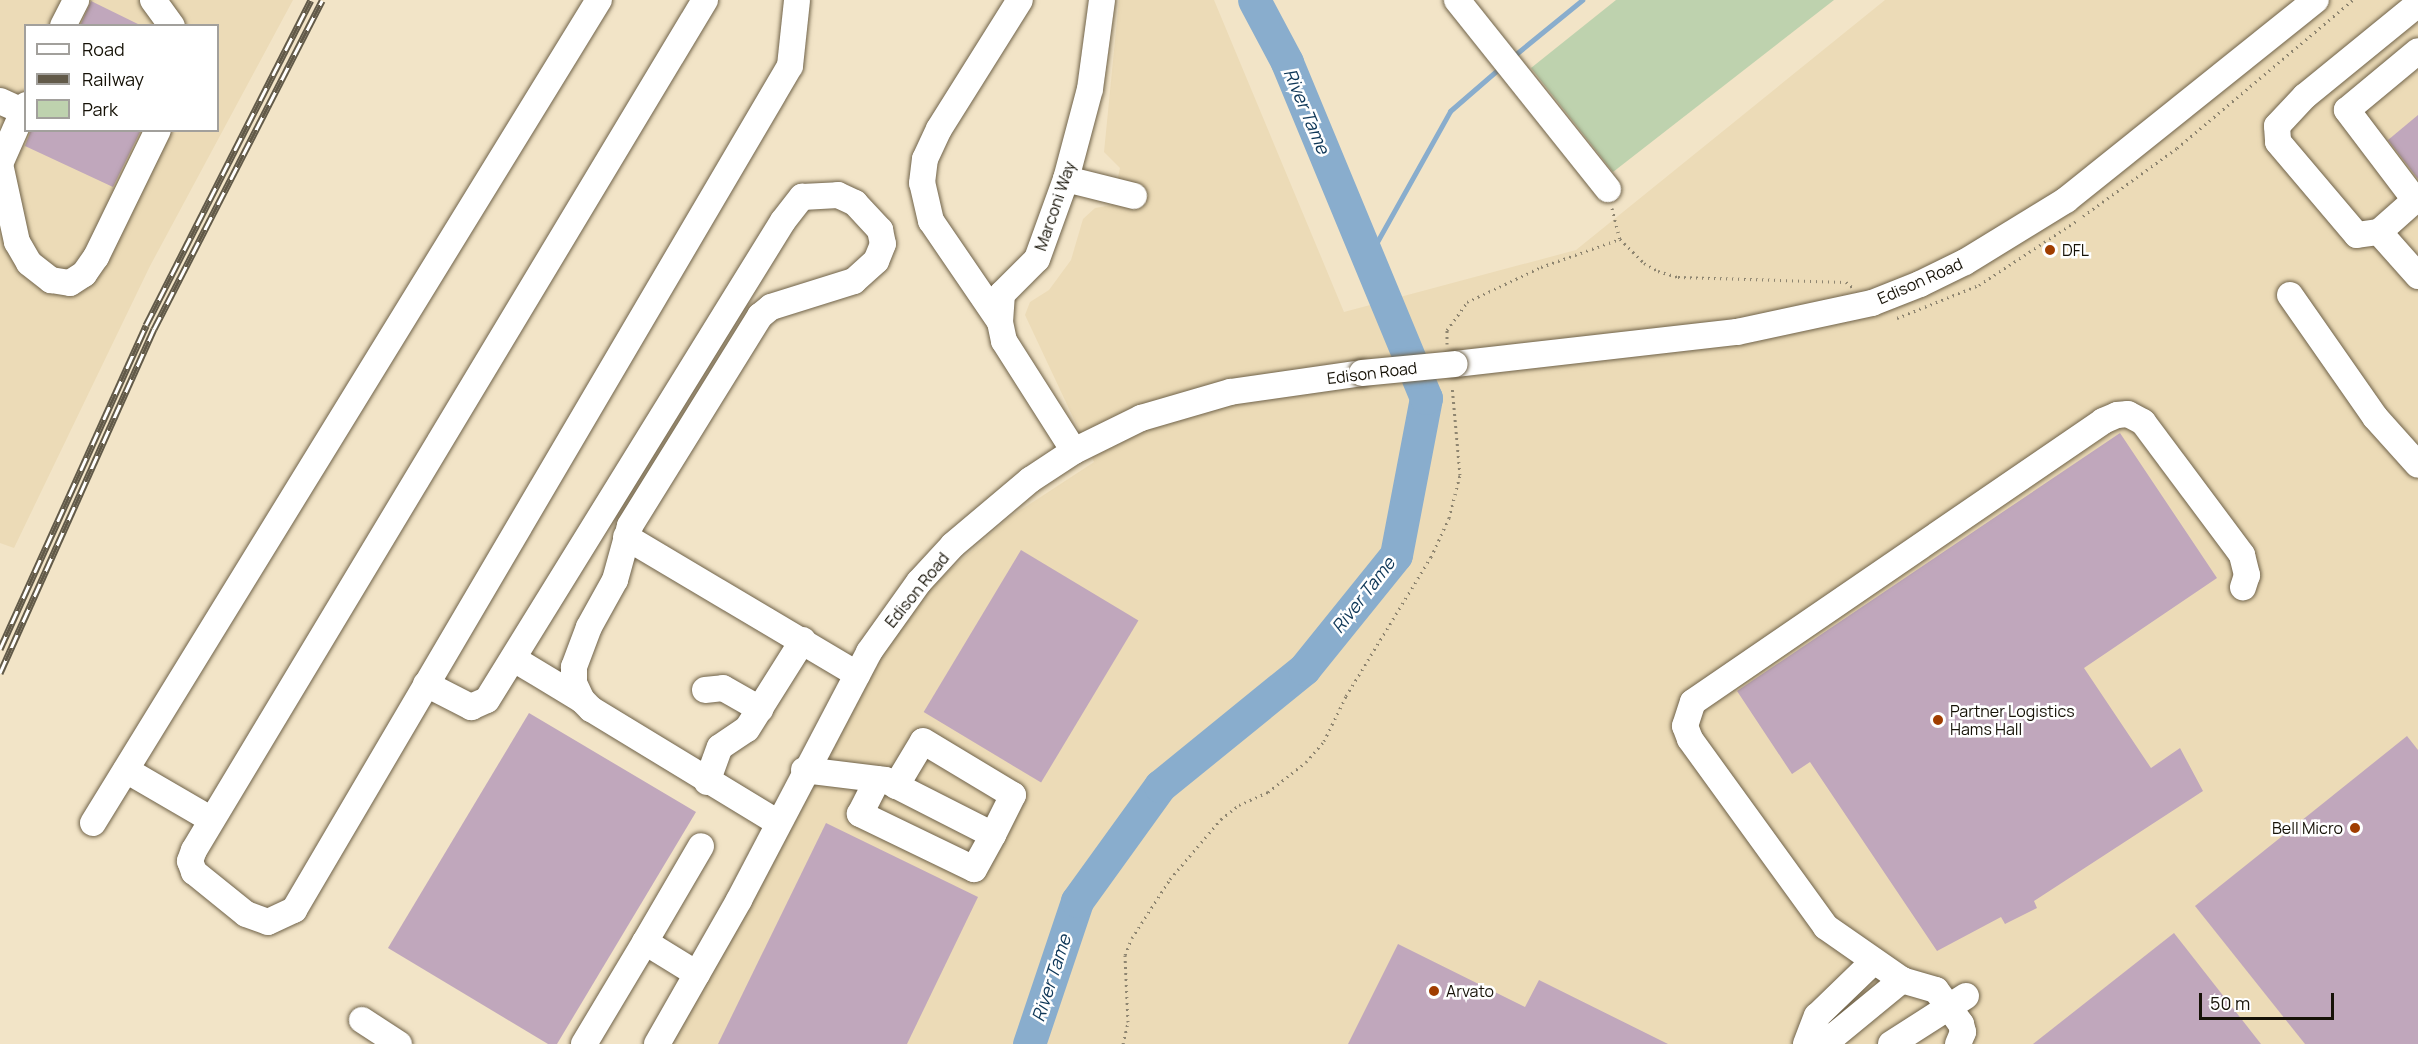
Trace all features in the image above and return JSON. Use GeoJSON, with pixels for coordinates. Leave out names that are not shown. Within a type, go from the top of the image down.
{"type":"FeatureCollection","features":[{"type":"Feature","properties":{"kind":"street"},"geometry":{"type":"LineString","coordinates":[[64,24],[76,0]]}},
{"type":"Feature","properties":{"kind":"street"},"geometry":{"type":"LineString","coordinates":[[153,0],[171,24]]}},
{"type":"Feature","properties":{"kind":"street"},"geometry":{"type":"LineString","coordinates":[[93,823],[599,0]]}},
{"type":"Feature","properties":{"kind":"street"},"geometry":{"type":"LineString","coordinates":[[705,0],[194,850],[190,861],[194,872],[246,914],[268,922],[294,910],[790,66],[797,0]]}},
{"type":"Feature","properties":{"kind":"street"},"geometry":{"type":"LineString","coordinates":[[1000,322],[931,221],[922,183],[925,159],[939,129],[1020,0]]}},
{"type":"Feature","properties":{"kind":"street","name":"Marconi Way"},"geometry":{"type":"LineString","coordinates":[[1074,452],[1004,341],[1000,322],[1002,294],[1037,259],[1066,179],[1090,89],[1102,0]]}},
{"type":"Feature","properties":{"kind":"street"},"geometry":{"type":"LineString","coordinates":[[1457,0],[1608,189]]}},
{"type":"Feature","properties":{"kind":"street","name":"Edison Road"},"geometry":{"type":"LineString","coordinates":[[657,1044],[697,974],[857,674],[919,582],[953,545],[1030,480],[1074,452],[1141,418],[1230,392],[1362,373],[1737,332],[1872,303],[1920,284],[1965,262],[2066,200],[2316,0]]}},
{"type":"Feature","properties":{"kind":"street"},"geometry":{"type":"LineString","coordinates":[[2418,4],[2305,96],[2277,126],[2278,142],[2357,235],[2379,232],[2415,200],[2347,110],[2418,51]]}},
{"type":"Feature","properties":{"kind":"street"},"geometry":{"type":"LineString","coordinates":[[16,106],[0,164],[16,242],[29,263],[51,280],[70,284],[84,274],[96,257],[157,132]]}},
{"type":"Feature","properties":{"kind":"street"},"geometry":{"type":"LineString","coordinates":[[1066,179],[1134,196]]}},
{"type":"Feature","properties":{"kind":"street"},"geometry":{"type":"LineString","coordinates":[[426,684],[471,707],[487,699],[514,659],[783,221],[802,197],[838,195],[855,203],[880,230],[883,244],[876,261],[854,281],[771,308],[760,316],[626,537],[615,580],[577,654],[574,683],[582,700]]}},
{"type":"Feature","properties":{"kind":"street"},"geometry":{"type":"LineString","coordinates":[[2379,232],[2418,276]]}},
{"type":"Feature","properties":{"kind":"street"},"geometry":{"type":"LineString","coordinates":[[2290,295],[2375,417],[2418,465]]}},
{"type":"Feature","properties":{"kind":"street"},"geometry":{"type":"LineString","coordinates":[[1958,1002],[1936,990],[1902,980],[1826,927],[1690,739],[1685,726],[1693,702],[2103,421],[2117,415],[2128,414],[2144,422],[2242,555],[2247,575],[2243,587]]}},
{"type":"Feature","properties":{"kind":"street"},"geometry":{"type":"LineString","coordinates":[[626,537],[763,614],[857,674]]}},
{"type":"Feature","properties":{"kind":"street"},"geometry":{"type":"LineString","coordinates":[[707,782],[720,747],[747,729],[803,640]]}},
{"type":"Feature","properties":{"kind":"street"},"geometry":{"type":"LineString","coordinates":[[514,659],[582,700],[707,782],[777,822]]}},
{"type":"Feature","properties":{"kind":"street"},"geometry":{"type":"LineString","coordinates":[[705,690],[723,688],[760,710]]}},
{"type":"Feature","properties":{"kind":"street"},"geometry":{"type":"LineString","coordinates":[[923,741],[1013,795],[993,835],[974,868],[860,814],[923,741]]}},
{"type":"Feature","properties":{"kind":"street"},"geometry":{"type":"LineString","coordinates":[[126,770],[212,820]]}},
{"type":"Feature","properties":{"kind":"street"},"geometry":{"type":"LineString","coordinates":[[804,770],[887,782],[993,835]]}},
{"type":"Feature","properties":{"kind":"street"},"geometry":{"type":"LineString","coordinates":[[584,1044],[701,846]]}},
{"type":"Feature","properties":{"kind":"street"},"geometry":{"type":"LineString","coordinates":[[645,942],[697,974]]}},
{"type":"Feature","properties":{"kind":"street"},"geometry":{"type":"LineString","coordinates":[[1806,1044],[1817,1016],[1874,962]]}},
{"type":"Feature","properties":{"kind":"street"},"geometry":{"type":"LineString","coordinates":[[1817,1044],[1835,1035],[1902,980]]}},
{"type":"Feature","properties":{"kind":"street"},"geometry":{"type":"LineString","coordinates":[[1891,1044],[1958,1002]]}},
{"type":"Feature","properties":{"kind":"street"},"geometry":{"type":"LineString","coordinates":[[1958,1002],[1963,1032],[1958,1044]]}},
{"type":"Feature","properties":{"kind":"street"},"geometry":{"type":"LineString","coordinates":[[362,1020],[399,1044]]}},
{"type":"Feature","properties":{"kind":"path"},"geometry":{"type":"LineString","coordinates":[[1891,319],[1913,314],[1978,285],[2047,242],[2177,148],[2353,0]]}},
{"type":"Feature","properties":{"kind":"path"},"geometry":{"type":"LineString","coordinates":[[1608,189],[1620,239],[1644,263],[1678,277],[1846,282],[1861,293]]}},
{"type":"Feature","properties":{"kind":"path"},"geometry":{"type":"LineString","coordinates":[[1123,1044],[1128,1022],[1125,955],[1132,938],[1170,879],[1221,819],[1239,805],[1268,792],[1306,762],[1324,741],[1346,696],[1431,557],[1449,518],[1460,475],[1447,330],[1467,302],[1541,267],[1620,239]]}},
{"type":"Feature","properties":{"kind":"shaded area"},"geometry":{"type":"Polygon","coordinates":[[[0,0],[293,0],[150,266],[14,548],[0,543],[0,0]]]}},
{"type":"Feature","properties":{"kind":"shaded area"},"geometry":{"type":"Polygon","coordinates":[[[1119,0],[1214,0],[1344,312],[1576,250],[1885,0],[2418,0],[2418,1044],[664,1044],[878,657],[928,590],[1007,519],[1094,462],[1025,315],[1030,302],[1049,290],[1071,260],[1083,219],[1095,208],[1112,205],[1120,168],[1104,152],[1119,0]]]}},
{"type":"Feature","properties":{"kind":"green space"},"geometry":{"type":"Polygon","coordinates":[[[1616,0],[1834,0],[1613,172],[1531,68],[1616,0]]]}},
{"type":"Feature","properties":{"kind":"building"},"geometry":{"type":"Polygon","coordinates":[[[91,1],[138,24],[81,24],[91,1]]]}},
{"type":"Feature","properties":{"kind":"building"},"geometry":{"type":"Polygon","coordinates":[[[2418,115],[2418,179],[2388,140],[2418,115]]]}},
{"type":"Feature","properties":{"kind":"building"},"geometry":{"type":"Polygon","coordinates":[[[30,132],[140,132],[113,187],[25,146],[30,132]]]}},
{"type":"Feature","properties":{"kind":"building","name":"Partner Logistics Hams Hall"},"geometry":{"type":"Polygon","coordinates":[[[2120,433],[2217,578],[2084,668],[2151,768],[2180,748],[2203,791],[2034,901],[2037,908],[2005,924],[2001,917],[1937,951],[1810,762],[1792,774],[1737,691],[2120,433]]]}},
{"type":"Feature","properties":{"kind":"building"},"geometry":{"type":"Polygon","coordinates":[[[1021,550],[1138,621],[1041,783],[924,712],[1021,550]]]}},
{"type":"Feature","properties":{"kind":"building"},"geometry":{"type":"Polygon","coordinates":[[[529,713],[696,812],[557,1044],[548,1044],[388,948],[529,713]]]}},
{"type":"Feature","properties":{"kind":"building","name":"Bell Micro"},"geometry":{"type":"Polygon","coordinates":[[[2407,736],[2418,750],[2418,1044],[2305,1044],[2195,906],[2407,736]]]}},
{"type":"Feature","properties":{"kind":"building"},"geometry":{"type":"Polygon","coordinates":[[[826,823],[978,897],[907,1044],[718,1044],[826,823]]]}},
{"type":"Feature","properties":{"kind":"building"},"geometry":{"type":"Polygon","coordinates":[[[2174,933],[2261,1044],[2033,1044],[2174,933]]]}},
{"type":"Feature","properties":{"kind":"building","name":"Arvato"},"geometry":{"type":"Polygon","coordinates":[[[1398,944],[1525,1007],[1539,980],[1668,1044],[1348,1044],[1398,944]]]}},
{"type":"Feature","properties":{"kind":"waterway","name":"River Tame"},"geometry":{"type":"LineString","coordinates":[[1029,1044],[1077,901],[1160,786],[1304,669],[1396,555],[1426,398],[1287,62],[1254,0]]}},
{"type":"Feature","properties":{"kind":"waterway"},"geometry":{"type":"LineString","coordinates":[[1511,58],[1582,0]]}},
{"type":"Feature","properties":{"kind":"waterway"},"geometry":{"type":"LineString","coordinates":[[1368,258],[1450,111],[1502,66]]}},
{"type":"Feature","properties":{"kind":"railway"},"geometry":{"type":"LineString","coordinates":[[0,649],[146,325],[311,0]]}},
{"type":"Feature","properties":{"kind":"railway"},"geometry":{"type":"LineString","coordinates":[[0,673],[154,329],[322,0]]}},
{"type":"Feature","properties":{"kind":"place","name":"DFL"},"geometry":{"type":"Point","coordinates":[2050,250]}},
{"type":"Feature","properties":{"kind":"place","name":"Partner Logistics Hams Hall"},"geometry":{"type":"Point","coordinates":[1938,720]}},
{"type":"Feature","properties":{"kind":"place","name":"Bell Micro"},"geometry":{"type":"Point","coordinates":[2355,828]}},
{"type":"Feature","properties":{"kind":"place","name":"Arvato"},"geometry":{"type":"Point","coordinates":[1434,991]}}]}
